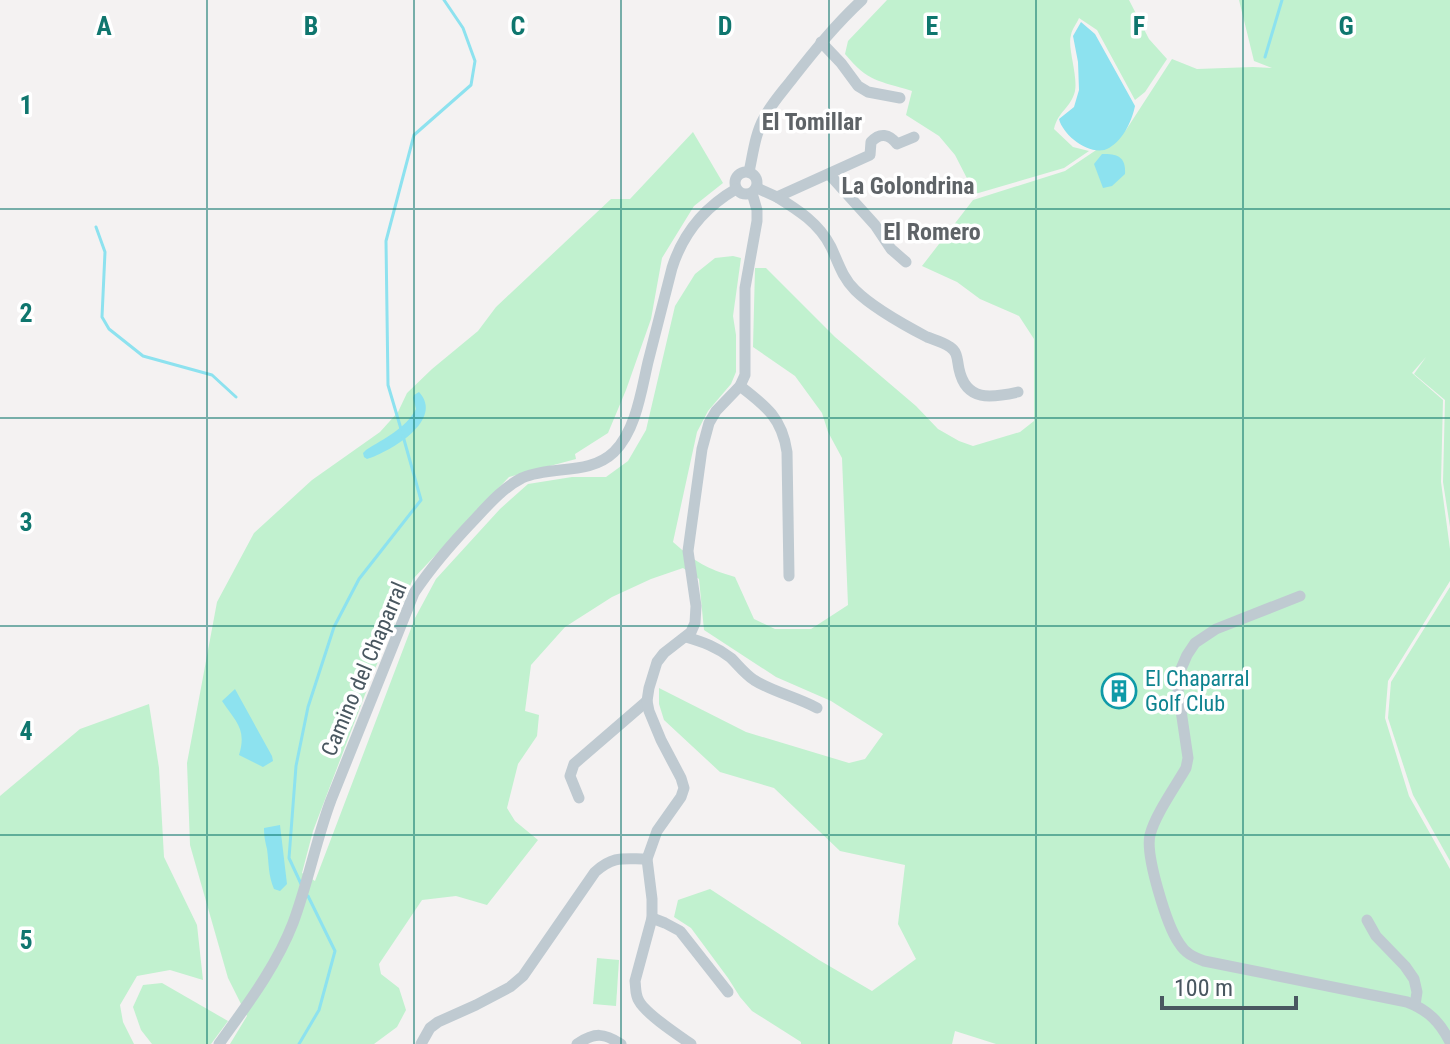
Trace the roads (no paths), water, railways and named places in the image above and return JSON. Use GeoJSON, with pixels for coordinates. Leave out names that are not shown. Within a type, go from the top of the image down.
{"type":"FeatureCollection","features":[{"type":"Feature","properties":{"kind":"street"},"geometry":{"type":"LineString","coordinates":[[749,172],[763,118],[821,42],[862,0]]}},
{"type":"Feature","properties":{"kind":"street"},"geometry":{"type":"LineString","coordinates":[[821,42],[858,86],[868,92],[900,98]]}},
{"type":"Feature","properties":{"kind":"street"},"geometry":{"type":"LineString","coordinates":[[777,197],[870,155],[869,146],[878,136],[891,137],[897,144],[914,137]]}},
{"type":"Feature","properties":{"kind":"street"},"geometry":{"type":"LineString","coordinates":[[685,1043],[638,1001],[636,991],[635,981],[652,918],[647,859],[657,831],[684,788],[653,724],[647,701],[657,662],[691,632],[696,614],[688,551],[705,436],[716,411],[740,386],[745,375],[745,288],[757,221],[754,190],[757,178],[749,172],[742,172],[736,178],[736,189],[745,194],[754,190],[777,197],[805,214],[830,245],[846,280],[856,291],[917,331],[955,350],[963,383],[969,389],[988,396],[1018,392]]}},
{"type":"Feature","properties":{"kind":"street"},"geometry":{"type":"LineString","coordinates":[[829,174],[875,225],[891,249],[906,262]]}},
{"type":"Feature","properties":{"kind":"street","name":"Camino del Chaparral"},"geometry":{"type":"LineString","coordinates":[[219,1044],[271,968],[288,934],[318,834],[414,593],[444,552],[511,485],[531,475],[594,465],[620,445],[638,404],[680,246],[700,217],[736,189]]}},
{"type":"Feature","properties":{"kind":"street"},"geometry":{"type":"LineString","coordinates":[[740,386],[772,413],[785,439],[789,576]]}},
{"type":"Feature","properties":{"kind":"street"},"geometry":{"type":"LineString","coordinates":[[1300,596],[1216,629],[1195,643],[1187,655],[1178,690],[1188,758],[1186,768],[1149,837],[1151,868],[1174,935],[1185,952],[1204,961],[1415,1005],[1438,1021],[1450,1042]]}},
{"type":"Feature","properties":{"kind":"street"},"geometry":{"type":"LineString","coordinates":[[686,637],[717,648],[764,686],[817,708]]}},
{"type":"Feature","properties":{"kind":"street"},"geometry":{"type":"LineString","coordinates":[[579,798],[570,776],[574,764],[647,701]]}},
{"type":"Feature","properties":{"kind":"street"},"geometry":{"type":"LineString","coordinates":[[421,1044],[430,1028],[438,1022],[510,987],[523,976],[595,872],[606,862],[647,859]]}},
{"type":"Feature","properties":{"kind":"street"},"geometry":{"type":"LineString","coordinates":[[652,918],[680,931],[728,992]]}},
{"type":"Feature","properties":{"kind":"street"},"geometry":{"type":"LineString","coordinates":[[1367,920],[1376,936],[1414,979],[1417,992],[1415,1005]]}},
{"type":"Feature","properties":{"kind":"street"},"geometry":{"type":"LineString","coordinates":[[577,1044],[587,1037],[598,1035],[608,1036],[621,1044]]}},
{"type":"Feature","properties":{"kind":"water"},"geometry":{"type":"Polygon","coordinates":[[[1081,22],[1095,34],[1135,106],[1123,135],[1114,145],[1102,150],[1079,144],[1066,132],[1059,119],[1074,107],[1079,90],[1073,36],[1081,22]]]}},
{"type":"Feature","properties":{"kind":"water"},"geometry":{"type":"Polygon","coordinates":[[[1102,154],[1120,157],[1125,168],[1125,174],[1112,186],[1103,188],[1094,164],[1102,154]]]}},
{"type":"Feature","properties":{"kind":"water"},"geometry":{"type":"Polygon","coordinates":[[[419,392],[425,403],[420,424],[388,450],[367,459],[364,457],[366,450],[406,422],[416,409],[413,398],[419,392]]]}},
{"type":"Feature","properties":{"kind":"water"},"geometry":{"type":"Polygon","coordinates":[[[235,689],[272,756],[273,761],[263,767],[239,755],[241,732],[222,701],[235,689]]]}},
{"type":"Feature","properties":{"kind":"water"},"geometry":{"type":"Polygon","coordinates":[[[280,825],[287,884],[280,891],[274,889],[271,879],[264,828],[280,825]]]}},
{"type":"Feature","properties":{"kind":"waterway"},"geometry":{"type":"LineString","coordinates":[[401,429],[388,385],[386,241],[414,135],[471,85],[475,61],[463,28],[444,0]]}},
{"type":"Feature","properties":{"kind":"waterway"},"geometry":{"type":"LineString","coordinates":[[1265,57],[1282,0]]}},
{"type":"Feature","properties":{"kind":"waterway"},"geometry":{"type":"LineString","coordinates":[[96,227],[105,252],[102,317],[109,329],[143,356],[212,375],[236,397]]}},
{"type":"Feature","properties":{"kind":"waterway"},"geometry":{"type":"LineString","coordinates":[[302,886],[289,858],[296,766],[308,707],[334,627],[359,579],[421,500],[403,436]]}},
{"type":"Feature","properties":{"kind":"waterway"},"geometry":{"type":"LineString","coordinates":[[299,1044],[319,1010],[335,951],[308,896]]}},
{"type":"Feature","properties":{"kind":"place","name":"El Chaparral Golf Club"},"geometry":{"type":"Point","coordinates":[1119,691]}},
{"type":"Feature","properties":{"kind":"district","name":"El Tomillar"},"geometry":{"type":"Point","coordinates":[812,122]}},
{"type":"Feature","properties":{"kind":"district","name":"La Golondrina"},"geometry":{"type":"Point","coordinates":[908,186]}},
{"type":"Feature","properties":{"kind":"district","name":"El Romero"},"geometry":{"type":"Point","coordinates":[932,232]}}]}
